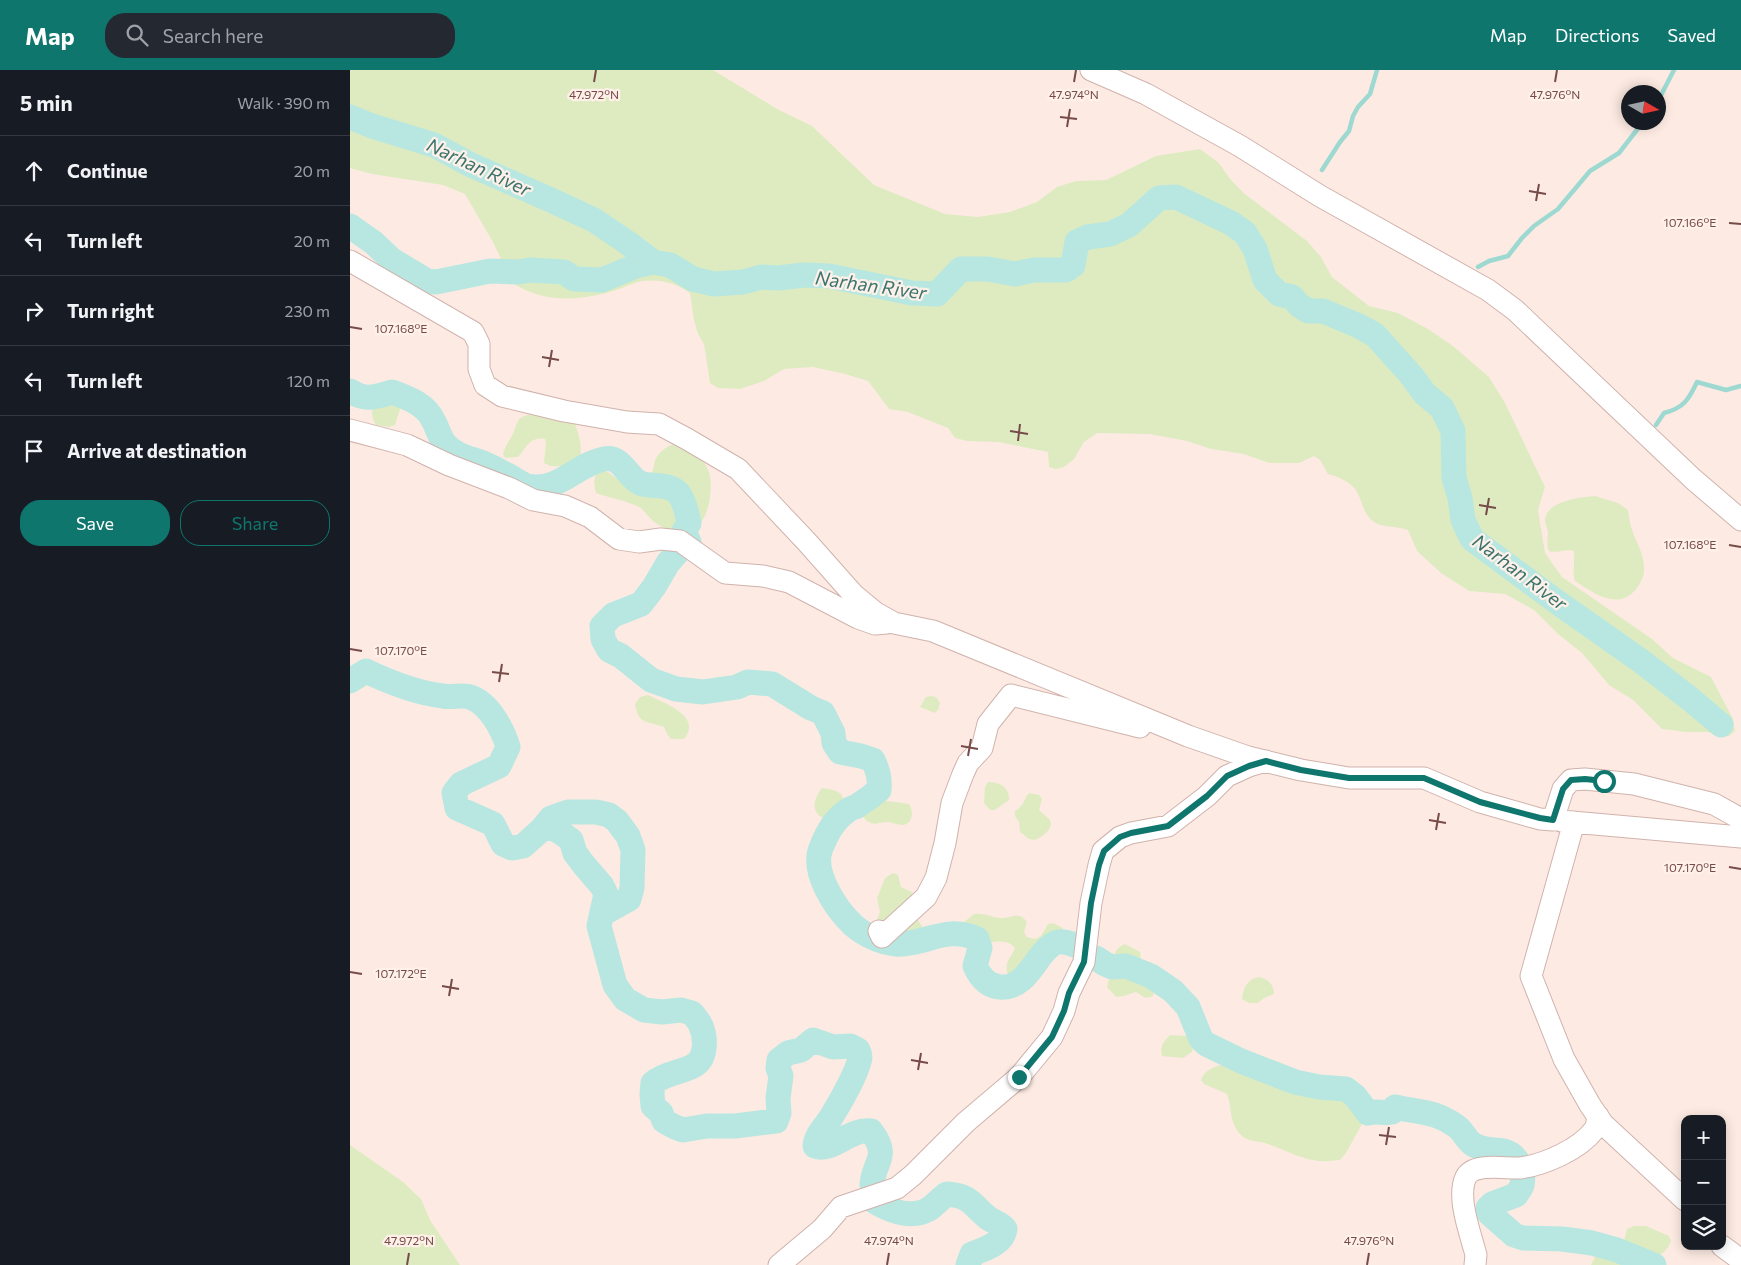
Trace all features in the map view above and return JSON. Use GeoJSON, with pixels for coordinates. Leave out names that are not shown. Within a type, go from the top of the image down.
{"type":"FeatureCollection","features":[{"type":"Feature","properties":{"kind":"street"},"geometry":{"type":"LineString","coordinates":[[1091,70],[1146,94],[1240,146],[1341,207],[1488,290],[1515,310],[1693,478],[1741,520]]}},
{"type":"Feature","properties":{"kind":"street"},"geometry":{"type":"LineString","coordinates":[[1130,70],[1146,94]]}},
{"type":"Feature","properties":{"kind":"street"},"geometry":{"type":"LineString","coordinates":[[350,261],[473,332],[479,344],[479,369],[485,384],[502,396],[573,413],[627,422],[659,424],[738,469],[853,594],[876,613],[894,622],[933,631],[1188,736],[1248,757],[1301,770],[1349,778],[1424,778],[1480,802],[1540,818],[1741,837]]}},
{"type":"Feature","properties":{"kind":"street"},"geometry":{"type":"LineString","coordinates":[[350,430],[407,445],[449,465],[509,488],[533,500],[565,506],[590,517],[619,539],[639,542],[661,539],[680,542],[725,573],[763,576],[789,582],[858,618],[875,624],[894,622]]}},
{"type":"Feature","properties":{"kind":"street"},"geometry":{"type":"LineString","coordinates":[[880,931],[882,937],[926,897],[936,878],[952,803],[963,774],[968,763],[982,748],[988,724],[1011,696],[1122,724],[1188,736]]}},
{"type":"Feature","properties":{"kind":"street"},"geometry":{"type":"LineString","coordinates":[[779,1265],[822,1229],[841,1206],[883,1194],[902,1184],[966,1122],[1019,1077],[1052,1037],[1064,1011],[1069,993],[1084,962],[1091,903],[1104,851],[1120,837],[1168,826],[1207,796],[1227,776],[1266,761]]}},
{"type":"Feature","properties":{"kind":"street"},"geometry":{"type":"LineString","coordinates":[[1681,1196],[1604,1124],[1598,1116],[1564,1059],[1531,976],[1563,821],[1563,789],[1571,780],[1585,779],[1634,784],[1714,804],[1741,819]]}},
{"type":"Feature","properties":{"kind":"street"},"geometry":{"type":"LineString","coordinates":[[1475,1265],[1476,1255],[1462,1195],[1466,1176],[1475,1170],[1486,1167],[1522,1168],[1552,1158],[1575,1147],[1596,1129],[1598,1116]]}},
{"type":"Feature","properties":{"kind":"street"},"geometry":{"type":"LineString","coordinates":[[1726,1249],[1741,1260]]}},
{"type":"Feature","properties":{"kind":"green space"},"geometry":{"type":"Polygon","coordinates":[[[350,70],[713,70],[779,110],[812,126],[874,185],[945,214],[978,217],[1010,212],[1037,202],[1057,187],[1076,181],[1106,180],[1156,156],[1200,149],[1218,162],[1231,180],[1245,194],[1307,241],[1321,257],[1332,277],[1369,306],[1398,313],[1428,329],[1453,346],[1489,377],[1505,403],[1545,487],[1538,510],[1545,553],[1562,577],[1652,639],[1673,658],[1711,677],[1733,719],[1735,731],[1729,736],[1707,732],[1662,729],[1633,700],[1609,685],[1582,653],[1558,634],[1534,610],[1505,594],[1469,591],[1441,573],[1417,551],[1408,530],[1382,525],[1370,519],[1355,489],[1344,480],[1328,474],[1320,460],[1314,456],[1299,463],[1269,463],[1244,454],[1211,449],[1187,441],[1149,434],[1097,433],[1084,442],[1074,459],[1064,467],[1056,469],[1049,467],[1048,452],[998,442],[967,441],[955,438],[948,428],[908,412],[889,409],[868,381],[845,374],[813,367],[784,369],[764,381],[740,389],[718,388],[710,383],[704,344],[698,334],[694,320],[690,293],[684,289],[666,282],[645,281],[599,295],[585,297],[546,297],[534,293],[509,281],[494,244],[465,194],[443,185],[372,174],[350,168],[350,70]]]}},
{"type":"Feature","properties":{"kind":"green space"},"geometry":{"type":"Polygon","coordinates":[[[386,399],[398,401],[401,406],[395,425],[389,427],[376,425],[372,416],[373,407],[377,401],[386,399]]]}},
{"type":"Feature","properties":{"kind":"green space"},"geometry":{"type":"Polygon","coordinates":[[[532,414],[575,424],[581,452],[579,462],[572,467],[551,466],[544,463],[545,439],[536,439],[529,443],[518,457],[505,458],[504,451],[518,421],[532,414]]]}},
{"type":"Feature","properties":{"kind":"green space"},"geometry":{"type":"Polygon","coordinates":[[[680,442],[701,459],[707,467],[710,477],[710,497],[707,511],[700,524],[695,528],[675,531],[665,528],[653,521],[637,506],[596,493],[594,483],[596,473],[604,470],[628,485],[639,486],[650,476],[655,460],[662,450],[680,442]]]}},
{"type":"Feature","properties":{"kind":"green space"},"geometry":{"type":"Polygon","coordinates":[[[1595,496],[1618,503],[1628,510],[1632,530],[1643,557],[1644,570],[1641,581],[1630,595],[1622,599],[1606,598],[1598,595],[1575,581],[1574,551],[1552,552],[1548,549],[1548,532],[1545,520],[1551,508],[1565,501],[1595,496]]]}},
{"type":"Feature","properties":{"kind":"green space"},"geometry":{"type":"Polygon","coordinates":[[[648,695],[671,706],[685,717],[689,724],[689,731],[684,739],[671,739],[664,727],[641,719],[636,711],[635,704],[640,697],[648,695]]]}},
{"type":"Feature","properties":{"kind":"green space"},"geometry":{"type":"Polygon","coordinates":[[[926,697],[936,697],[940,703],[935,713],[920,707],[926,697]]]}},
{"type":"Feature","properties":{"kind":"green space"},"geometry":{"type":"Polygon","coordinates":[[[988,782],[1003,786],[1009,796],[1009,800],[995,810],[990,810],[984,803],[985,787],[988,782]]]}},
{"type":"Feature","properties":{"kind":"green space"},"geometry":{"type":"Polygon","coordinates":[[[822,788],[838,792],[842,795],[843,799],[838,809],[826,819],[817,814],[815,810],[815,801],[822,788]]]}},
{"type":"Feature","properties":{"kind":"green space"},"geometry":{"type":"Polygon","coordinates":[[[867,790],[887,801],[909,804],[912,817],[908,823],[902,825],[886,822],[873,824],[867,821],[862,814],[861,805],[864,792],[867,790]]]}},
{"type":"Feature","properties":{"kind":"green space"},"geometry":{"type":"Polygon","coordinates":[[[1029,793],[1039,795],[1042,799],[1039,810],[1051,822],[1047,832],[1035,840],[1029,839],[1020,832],[1019,821],[1015,814],[1015,811],[1022,805],[1029,793]]]}},
{"type":"Feature","properties":{"kind":"green space"},"geometry":{"type":"Polygon","coordinates":[[[893,873],[898,875],[901,887],[912,892],[913,898],[910,909],[922,926],[920,932],[911,938],[900,940],[882,937],[876,923],[880,912],[877,898],[885,878],[893,873]]]}},
{"type":"Feature","properties":{"kind":"green space"},"geometry":{"type":"Polygon","coordinates":[[[974,914],[1000,918],[1021,916],[1027,922],[1024,932],[1027,937],[1035,939],[1041,936],[1048,924],[1053,923],[1063,928],[1054,956],[1042,971],[1035,976],[1016,980],[1008,975],[1007,970],[1007,963],[1015,948],[1009,943],[970,944],[963,943],[957,938],[959,926],[974,914]]]}},
{"type":"Feature","properties":{"kind":"green space"},"geometry":{"type":"Polygon","coordinates":[[[1125,944],[1140,952],[1141,959],[1136,975],[1152,985],[1154,988],[1153,996],[1146,998],[1136,992],[1116,997],[1107,987],[1116,952],[1125,944]]]}},
{"type":"Feature","properties":{"kind":"green space"},"geometry":{"type":"Polygon","coordinates":[[[1259,977],[1270,983],[1274,994],[1258,1003],[1249,1003],[1242,999],[1243,991],[1251,980],[1259,977]]]}},
{"type":"Feature","properties":{"kind":"green space"},"geometry":{"type":"Polygon","coordinates":[[[1170,1035],[1188,1036],[1193,1043],[1192,1052],[1183,1058],[1162,1056],[1161,1049],[1170,1035]]]}},
{"type":"Feature","properties":{"kind":"green space"},"geometry":{"type":"Polygon","coordinates":[[[1221,1065],[1246,1065],[1271,1070],[1315,1098],[1336,1083],[1366,1103],[1368,1113],[1346,1153],[1340,1160],[1320,1161],[1306,1159],[1261,1142],[1252,1141],[1240,1134],[1232,1119],[1227,1094],[1204,1084],[1201,1080],[1209,1070],[1221,1065]]]}},
{"type":"Feature","properties":{"kind":"green space"},"geometry":{"type":"Polygon","coordinates":[[[350,1145],[403,1182],[421,1199],[430,1220],[460,1265],[350,1265],[350,1145]]]}},
{"type":"Feature","properties":{"kind":"green space"},"geometry":{"type":"Polygon","coordinates":[[[1634,1226],[1646,1226],[1669,1236],[1671,1241],[1667,1249],[1656,1256],[1650,1256],[1636,1253],[1623,1245],[1627,1229],[1634,1226]]]}},
{"type":"Feature","properties":{"kind":"green space"},"geometry":{"type":"Polygon","coordinates":[[[1605,1253],[1620,1259],[1621,1265],[1591,1265],[1596,1255],[1605,1253]]]}},
{"type":"Feature","properties":{"kind":"waterway"},"geometry":{"type":"LineString","coordinates":[[1322,170],[1349,131],[1353,116],[1358,107],[1370,94],[1377,70]]}},
{"type":"Feature","properties":{"kind":"waterway"},"geometry":{"type":"LineString","coordinates":[[1666,86],[1674,70]]}},
{"type":"Feature","properties":{"kind":"waterway","name":"Narhan River"},"geometry":{"type":"LineString","coordinates":[[350,117],[372,126],[434,145],[469,164],[594,220],[653,262]]}},
{"type":"Feature","properties":{"kind":"waterway"},"geometry":{"type":"LineString","coordinates":[[1478,267],[1489,261],[1508,256],[1534,226],[1558,209],[1590,171],[1619,153],[1637,130]]}},
{"type":"Feature","properties":{"kind":"waterway","name":"Narhan River"},"geometry":{"type":"LineString","coordinates":[[350,226],[374,243],[392,260],[427,281],[436,282],[490,271],[519,272],[530,270],[564,272],[574,279],[602,280],[636,266],[653,262],[670,265],[693,279],[714,284],[743,282],[761,277],[829,276],[912,293],[937,294],[961,269],[988,269],[1015,274],[1034,270],[1066,270],[1073,265],[1077,242],[1088,237],[1110,234],[1129,225],[1159,198],[1176,197],[1231,223],[1245,233],[1255,249],[1265,280],[1279,294],[1292,297],[1308,311],[1323,311],[1375,335],[1411,375],[1425,394],[1442,408],[1453,431],[1454,478],[1460,498],[1463,520],[1472,539],[1641,661],[1721,725]]}},
{"type":"Feature","properties":{"kind":"waterway"},"geometry":{"type":"LineString","coordinates":[[1656,425],[1664,413],[1685,402],[1697,382],[1726,390],[1741,386]]}},
{"type":"Feature","properties":{"kind":"waterway","name":"Narhan River"},"geometry":{"type":"LineString","coordinates":[[350,391],[366,397],[375,397],[392,392],[411,400],[427,411],[442,440],[454,452],[489,466],[527,486],[538,487],[548,485],[558,482],[594,462],[604,459],[615,460],[640,483],[670,488],[679,494],[689,523],[684,531],[689,542],[687,538]]}},
{"type":"Feature","properties":{"kind":"waterway","name":"Narhan River"},"geometry":{"type":"LineString","coordinates":[[681,548],[668,563],[654,587],[641,604],[613,615],[602,626],[603,639],[609,650],[621,656],[651,680],[676,689],[703,692],[737,687],[748,682],[772,684],[811,708],[823,713],[833,733],[834,743],[840,752],[873,760],[878,775],[879,790],[839,818],[825,838],[819,858],[819,868],[827,890],[839,910],[853,925],[873,938],[895,944],[906,944],[955,934],[977,939],[980,948],[975,966],[984,980],[991,985],[1000,987],[1014,985],[1020,981],[1043,953],[1055,943],[1066,942],[1085,949]]}},
{"type":"Feature","properties":{"kind":"waterway","name":"Narhan River"},"geometry":{"type":"LineString","coordinates":[[350,681],[366,671],[413,690],[446,696],[467,696],[477,700],[494,718],[503,733],[508,747],[499,766],[461,784],[454,793],[457,808],[493,824],[503,844],[512,848],[523,846],[541,830],[551,827],[571,840],[575,853],[602,886],[606,894],[599,926],[615,985],[625,999],[644,1010],[662,1012],[681,1010],[692,1013],[701,1026],[704,1036],[704,1048],[698,1063],[662,1077],[653,1083],[653,1106],[661,1113],[664,1121],[683,1130],[707,1126],[735,1126],[776,1121],[779,1113],[778,1098],[781,1076],[778,1068],[779,1060],[788,1053],[801,1050],[813,1040],[833,1047],[850,1046],[858,1050],[860,1057],[858,1063],[852,1080],[819,1135],[815,1146],[828,1146],[855,1133],[871,1131],[880,1147],[872,1185]]}},
{"type":"Feature","properties":{"kind":"waterway","name":"Narhan River"},"geometry":{"type":"LineString","coordinates":[[541,830],[551,818],[568,812],[596,812],[609,815],[617,821],[628,836],[633,850],[632,888],[629,899],[602,914]]}},
{"type":"Feature","properties":{"kind":"waterway","name":"Narhan River"},"geometry":{"type":"LineString","coordinates":[[1096,958],[1112,967],[1126,966],[1151,976],[1173,991],[1188,1007],[1201,1039],[1206,1044],[1241,1061],[1295,1082],[1319,1087],[1346,1089],[1355,1096],[1368,1113],[1392,1112],[1395,1107],[1440,1117],[1456,1126],[1474,1145],[1509,1153],[1519,1164],[1523,1180],[1522,1185],[1516,1195],[1492,1204],[1488,1208],[1489,1213],[1514,1235],[1523,1238],[1562,1239],[1592,1243],[1617,1250],[1654,1265]]}},
{"type":"Feature","properties":{"kind":"waterway","name":"Narhan River"},"geometry":{"type":"LineString","coordinates":[[872,1200],[892,1210],[914,1214],[929,1209],[947,1194],[966,1199],[988,1218],[1005,1229],[1001,1239],[987,1248],[972,1254],[968,1265]]}},
{"type":"Feature","properties":{"kind":"route"},"geometry":{"type":"LineString","coordinates":[[1019,1077],[1052,1037],[1064,1011],[1069,993],[1084,962],[1091,903],[1104,851],[1120,837],[1168,826],[1207,796],[1227,776],[1266,761],[1301,770],[1349,778],[1424,778],[1480,802],[1553,820],[1563,789],[1571,780],[1604,781]]}}]}
